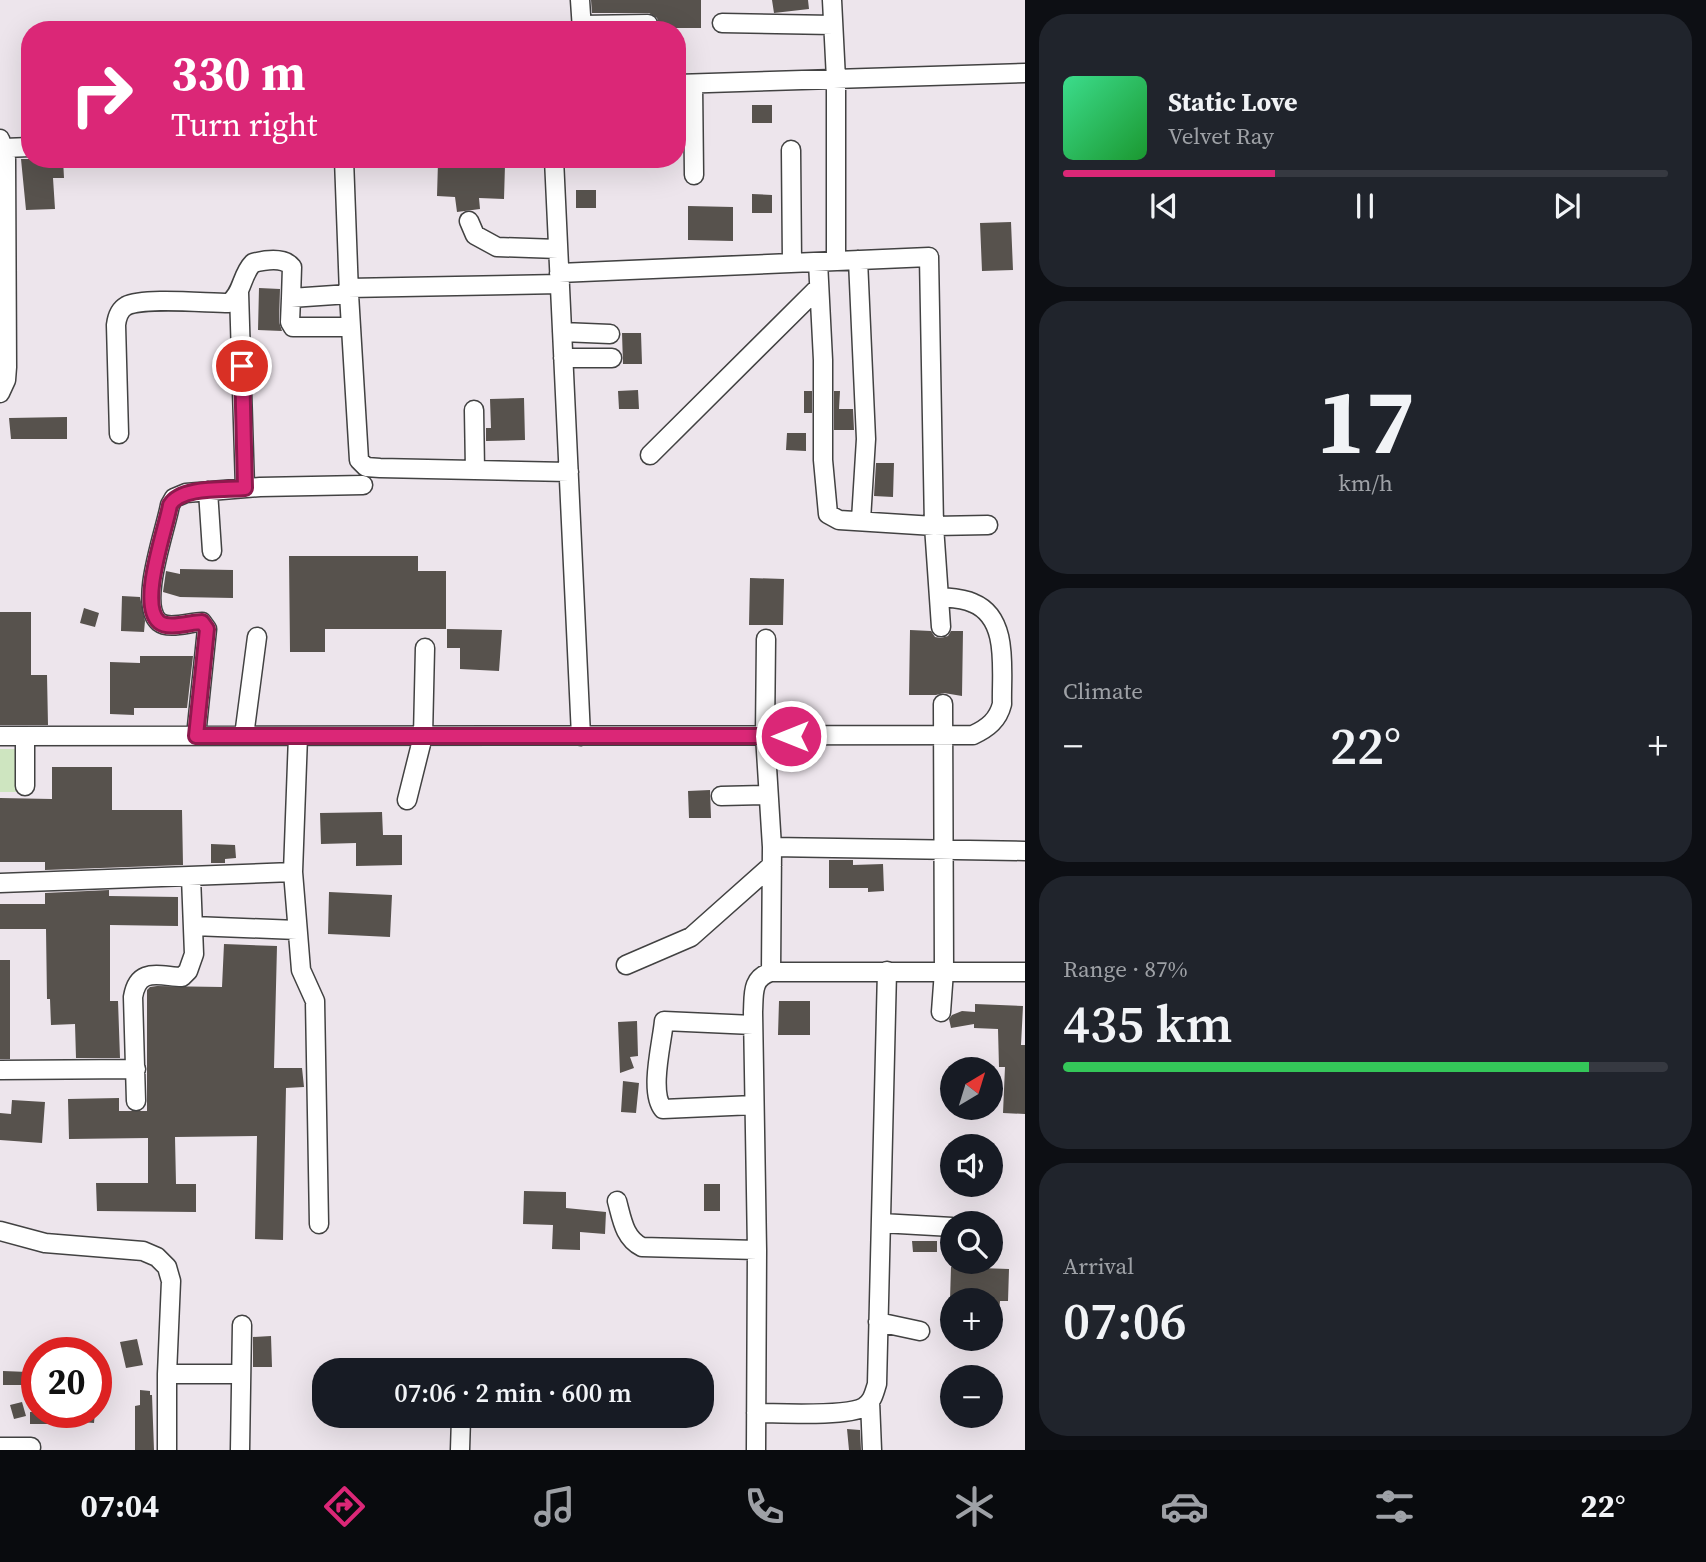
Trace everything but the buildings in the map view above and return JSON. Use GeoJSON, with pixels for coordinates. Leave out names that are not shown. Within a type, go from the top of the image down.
{"type":"FeatureCollection","features":[{"type":"Feature","properties":{"kind":"lane"},"geometry":{"type":"LineString","coordinates":[[580,0],[582,21]]}},
{"type":"Feature","properties":{"kind":"lane"},"geometry":{"type":"LineString","coordinates":[[832,0],[836,79],[836,261]]}},
{"type":"Feature","properties":{"kind":"lane"},"geometry":{"type":"LineString","coordinates":[[722,23],[833,25]]}},
{"type":"Feature","properties":{"kind":"lane"},"geometry":{"type":"LineString","coordinates":[[686,84],[1025,72]]}},
{"type":"Feature","properties":{"kind":"lane"},"geometry":{"type":"LineString","coordinates":[[686,94],[694,175]]}},
{"type":"Feature","properties":{"kind":"lane"},"geometry":{"type":"LineString","coordinates":[[0,393],[6,380],[7,366],[2,143],[21,146]]}},
{"type":"Feature","properties":{"kind":"lane"},"geometry":{"type":"LineString","coordinates":[[791,150],[792,263]]}},
{"type":"Feature","properties":{"kind":"lane"},"geometry":{"type":"LineString","coordinates":[[344,168],[357,455],[362,465],[380,468],[569,472]]}},
{"type":"Feature","properties":{"kind":"lane"},"geometry":{"type":"LineString","coordinates":[[554,168],[581,736]]}},
{"type":"Feature","properties":{"kind":"lane"},"geometry":{"type":"LineString","coordinates":[[469,220],[475,235],[497,247],[558,249]]}},
{"type":"Feature","properties":{"kind":"lane"},"geometry":{"type":"LineString","coordinates":[[291,298],[349,291],[929,257],[934,526],[941,627]]}},
{"type":"Feature","properties":{"kind":"lane"},"geometry":{"type":"LineString","coordinates":[[858,260],[866,439],[861,520]]}},
{"type":"Feature","properties":{"kind":"lane"},"geometry":{"type":"LineString","coordinates":[[245,488],[239,292],[245,275],[253,263],[284,261],[292,267],[290,322],[293,327],[351,327]]}},
{"type":"Feature","properties":{"kind":"lane"},"geometry":{"type":"LineString","coordinates":[[818,262],[823,360],[823,460],[826,507],[832,518],[934,526],[988,525]]}},
{"type":"Feature","properties":{"kind":"lane"},"geometry":{"type":"LineString","coordinates":[[650,455],[819,287]]}},
{"type":"Feature","properties":{"kind":"lane"},"geometry":{"type":"LineString","coordinates":[[119,434],[116,325],[120,311],[142,303],[229,303],[239,292]]}},
{"type":"Feature","properties":{"kind":"lane"},"geometry":{"type":"LineString","coordinates":[[562,332],[610,334]]}},
{"type":"Feature","properties":{"kind":"lane"},"geometry":{"type":"LineString","coordinates":[[563,358],[612,358]]}},
{"type":"Feature","properties":{"kind":"lane"},"geometry":{"type":"LineString","coordinates":[[474,410],[475,470]]}},
{"type":"Feature","properties":{"kind":"lane"},"geometry":{"type":"LineString","coordinates":[[196,736],[207,629],[202,622],[168,625],[159,622],[151,602],[153,580],[170,505],[179,494],[245,488],[363,485]]}},
{"type":"Feature","properties":{"kind":"lane"},"geometry":{"type":"LineString","coordinates":[[208,491],[212,551]]}},
{"type":"Feature","properties":{"kind":"lane"},"geometry":{"type":"LineString","coordinates":[[0,736],[973,735],[991,724],[999,715],[1002,704],[1000,650],[995,621],[984,609],[964,600],[940,597]]}},
{"type":"Feature","properties":{"kind":"lane"},"geometry":{"type":"LineString","coordinates":[[244,736],[257,637]]}},
{"type":"Feature","properties":{"kind":"lane"},"geometry":{"type":"LineString","coordinates":[[766,639],[765,736],[772,856],[771,972]]}},
{"type":"Feature","properties":{"kind":"lane"},"geometry":{"type":"LineString","coordinates":[[407,800],[423,736],[425,648]]}},
{"type":"Feature","properties":{"kind":"lane"},"geometry":{"type":"LineString","coordinates":[[941,1012],[944,971],[943,704]]}},
{"type":"Feature","properties":{"kind":"lane"},"geometry":{"type":"LineString","coordinates":[[25,736],[25,786]]}},
{"type":"Feature","properties":{"kind":"lane"},"geometry":{"type":"LineString","coordinates":[[298,736],[293,872],[301,970],[315,1001],[319,1224]]}},
{"type":"Feature","properties":{"kind":"lane"},"geometry":{"type":"LineString","coordinates":[[720,796],[768,794]]}},
{"type":"Feature","properties":{"kind":"lane"},"geometry":{"type":"LineString","coordinates":[[626,965],[691,937],[772,856],[944,848],[1025,851]]}},
{"type":"Feature","properties":{"kind":"lane"},"geometry":{"type":"LineString","coordinates":[[0,883],[293,872]]}},
{"type":"Feature","properties":{"kind":"lane"},"geometry":{"type":"LineString","coordinates":[[136,1101],[135,986],[140,979],[149,975],[182,977],[193,962],[191,877]]}},
{"type":"Feature","properties":{"kind":"lane"},"geometry":{"type":"LineString","coordinates":[[193,926],[297,930]]}},
{"type":"Feature","properties":{"kind":"lane"},"geometry":{"type":"LineString","coordinates":[[872,1450],[870,1401],[877,1384],[887,971]]}},
{"type":"Feature","properties":{"kind":"lane"},"geometry":{"type":"LineString","coordinates":[[750,1449],[756,1413],[757,1251],[753,1025],[756,983],[764,974],[771,972],[1025,972]]}},
{"type":"Feature","properties":{"kind":"lane"},"geometry":{"type":"LineString","coordinates":[[753,1025],[664,1021],[656,1086],[657,1102],[663,1109],[754,1105]]}},
{"type":"Feature","properties":{"kind":"lane"},"geometry":{"type":"LineString","coordinates":[[0,1070],[136,1069]]}},
{"type":"Feature","properties":{"kind":"lane"},"geometry":{"type":"LineString","coordinates":[[617,1200],[625,1231],[632,1242],[642,1247],[757,1251]]}},
{"type":"Feature","properties":{"kind":"lane"},"geometry":{"type":"LineString","coordinates":[[881,1223],[940,1226]]}},
{"type":"Feature","properties":{"kind":"lane"},"geometry":{"type":"LineString","coordinates":[[0,1231],[45,1243],[143,1251],[157,1256],[167,1267],[171,1281],[167,1450]]}},
{"type":"Feature","properties":{"kind":"lane"},"geometry":{"type":"LineString","coordinates":[[878,1322],[920,1331]]}},
{"type":"Feature","properties":{"kind":"lane"},"geometry":{"type":"LineString","coordinates":[[240,1450],[242,1325]]}},
{"type":"Feature","properties":{"kind":"lane"},"geometry":{"type":"LineString","coordinates":[[167,1374],[241,1374]]}},
{"type":"Feature","properties":{"kind":"lane"},"geometry":{"type":"LineString","coordinates":[[756,1413],[846,1412],[858,1410],[870,1401]]}},
{"type":"Feature","properties":{"kind":"lane"},"geometry":{"type":"LineString","coordinates":[[460,1450],[461,1428]]}},
{"type":"Feature","properties":{"kind":"lane"},"geometry":{"type":"LineString","coordinates":[[0,1447],[31,1447]]}},
{"type":"Feature","properties":{"kind":"shaded area"},"geometry":{"type":"Polygon","coordinates":[[[0,0],[1025,0],[1025,1450],[0,1450],[0,0]]]}},
{"type":"Feature","properties":{"kind":"green space"},"geometry":{"type":"Polygon","coordinates":[[[0,749],[18,749],[19,792],[0,792],[0,749]]]}},
{"type":"Feature","properties":{"kind":"route"},"geometry":{"type":"LineString","coordinates":[[242,366],[245,488],[186,492],[174,498],[170,505],[153,580],[152,610],[159,622],[168,625],[202,622],[207,629],[196,736],[791,736]]}}]}
